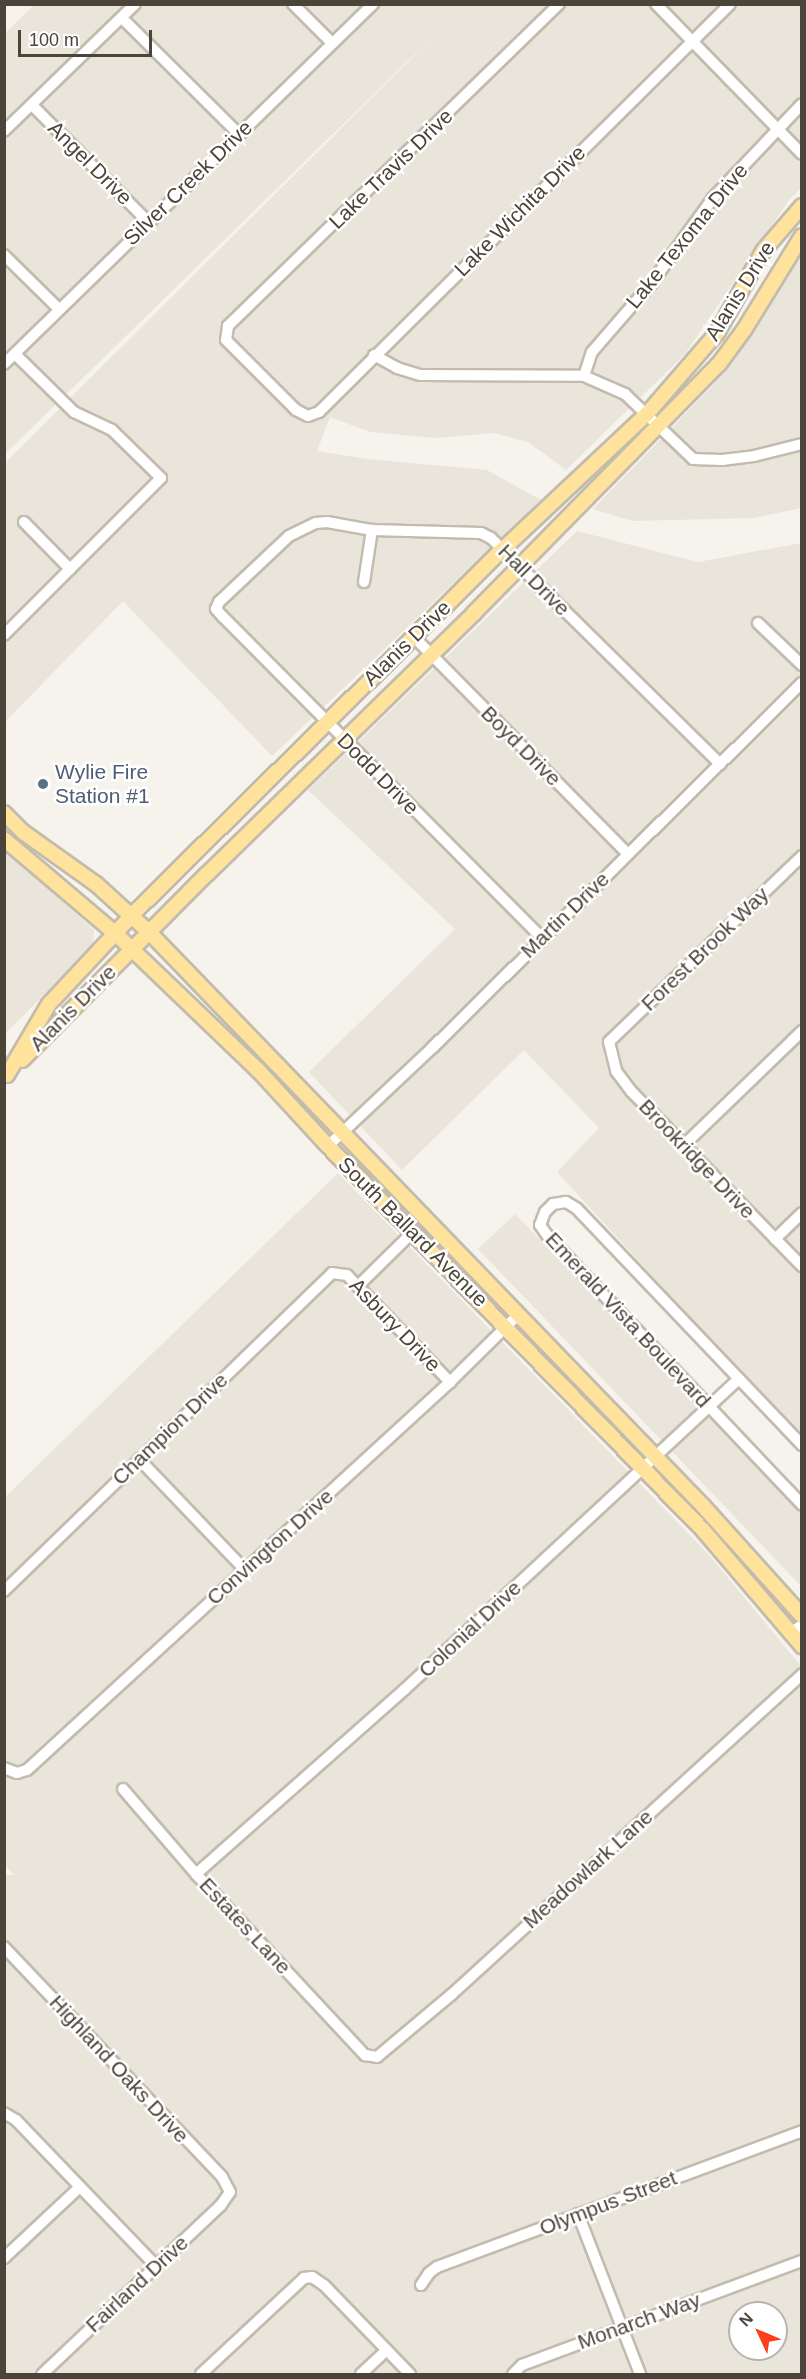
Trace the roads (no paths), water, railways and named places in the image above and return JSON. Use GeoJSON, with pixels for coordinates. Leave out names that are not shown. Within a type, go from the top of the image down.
{"type":"FeatureCollection","features":[{"type":"Feature","properties":{"kind":"main road","name":"Alanis Drive"},"geometry":{"type":"LineString","coordinates":[[6,1076],[35,1023],[49,1004],[132,915],[502,549],[647,414],[717,333],[764,250],[801,207]]}},
{"type":"Feature","properties":{"kind":"main road","name":"Alanis Drive"},"geometry":{"type":"LineString","coordinates":[[6,1076],[149,932],[432,655],[719,364],[744,330],[801,236]]}},
{"type":"Feature","properties":{"kind":"main road","name":"South Ballard Avenue"},"geometry":{"type":"LineString","coordinates":[[5,815],[23,832],[96,884],[149,932],[704,1507],[801,1616]]}},
{"type":"Feature","properties":{"kind":"main road","name":"South Ballard Avenue"},"geometry":{"type":"LineString","coordinates":[[4,839],[116,934],[258,1070],[328,1146],[703,1530],[796,1629],[801,1646]]}},
{"type":"Feature","properties":{"kind":"street"},"geometry":{"type":"LineString","coordinates":[[4,131],[135,4]]}},
{"type":"Feature","properties":{"kind":"street"},"geometry":{"type":"LineString","coordinates":[[293,4],[332,43]]}},
{"type":"Feature","properties":{"kind":"street","name":"Silver Creek Drive"},"geometry":{"type":"LineString","coordinates":[[4,364],[373,4]]}},
{"type":"Feature","properties":{"kind":"street","name":"Lake Travis Drive"},"geometry":{"type":"LineString","coordinates":[[308,416],[296,410],[230,345],[225,334],[228,326],[559,4]]}},
{"type":"Feature","properties":{"kind":"street"},"geometry":{"type":"LineString","coordinates":[[656,4],[801,154]]}},
{"type":"Feature","properties":{"kind":"street","name":"Lake Wichita Drive"},"geometry":{"type":"LineString","coordinates":[[308,416],[319,412],[730,4]]}},
{"type":"Feature","properties":{"kind":"street"},"geometry":{"type":"LineString","coordinates":[[122,18],[239,134]]}},
{"type":"Feature","properties":{"kind":"street","name":"Lake Texoma Drive"},"geometry":{"type":"LineString","coordinates":[[584,376],[596,347],[651,284],[713,198],[801,104]]}},
{"type":"Feature","properties":{"kind":"street","name":"Angel Drive"},"geometry":{"type":"LineString","coordinates":[[32,105],[148,222]]}},
{"type":"Feature","properties":{"kind":"street"},"geometry":{"type":"LineString","coordinates":[[4,255],[58,309]]}},
{"type":"Feature","properties":{"kind":"street"},"geometry":{"type":"LineString","coordinates":[[4,635],[161,478],[112,429],[74,412],[15,354]]}},
{"type":"Feature","properties":{"kind":"street"},"geometry":{"type":"LineString","coordinates":[[374,355],[397,368],[420,375],[584,376],[615,387],[660,425],[693,459],[722,460],[753,456],[801,444]]}},
{"type":"Feature","properties":{"kind":"street"},"geometry":{"type":"LineString","coordinates":[[24,522],[70,569]]}},
{"type":"Feature","properties":{"kind":"street","name":"Hall Drive"},"geometry":{"type":"LineString","coordinates":[[216,609],[219,602],[289,536],[302,528],[327,522],[372,530],[482,533],[492,538],[720,765]]}},
{"type":"Feature","properties":{"kind":"street"},"geometry":{"type":"LineString","coordinates":[[364,582],[372,530]]}},
{"type":"Feature","properties":{"kind":"street","name":"Dodd Drive"},"geometry":{"type":"LineString","coordinates":[[216,609],[541,937]]}},
{"type":"Feature","properties":{"kind":"street"},"geometry":{"type":"LineString","coordinates":[[758,623],[801,665]]}},
{"type":"Feature","properties":{"kind":"street","name":"Boyd Drive"},"geometry":{"type":"LineString","coordinates":[[414,638],[628,854]]}},
{"type":"Feature","properties":{"kind":"street","name":"Martin Drive"},"geometry":{"type":"LineString","coordinates":[[328,1146],[433,1047],[541,937],[720,765],[801,683]]}},
{"type":"Feature","properties":{"kind":"street","name":"Forest Brook Way"},"geometry":{"type":"LineString","coordinates":[[609,1042],[801,856]]}},
{"type":"Feature","properties":{"kind":"street"},"geometry":{"type":"LineString","coordinates":[[684,1145],[801,1031]]}},
{"type":"Feature","properties":{"kind":"street","name":"Brookridge Drive"},"geometry":{"type":"LineString","coordinates":[[609,1042],[616,1071],[631,1091],[801,1266]]}},
{"type":"Feature","properties":{"kind":"street","name":"Emerald Vista Boulevard"},"geometry":{"type":"LineString","coordinates":[[801,1445],[576,1208],[566,1202],[553,1204],[545,1212],[540,1225],[547,1235],[801,1505]]}},
{"type":"Feature","properties":{"kind":"street"},"geometry":{"type":"LineString","coordinates":[[775,1239],[801,1213]]}},
{"type":"Feature","properties":{"kind":"street"},"geometry":{"type":"LineString","coordinates":[[358,1286],[413,1232]]}},
{"type":"Feature","properties":{"kind":"street","name":"Asbury Drive"},"geometry":{"type":"LineString","coordinates":[[337,1272],[347,1275],[450,1382]]}},
{"type":"Feature","properties":{"kind":"street","name":"Champion Drive"},"geometry":{"type":"LineString","coordinates":[[4,1591],[327,1275],[337,1272]]}},
{"type":"Feature","properties":{"kind":"street","name":"Convington Drive"},"geometry":{"type":"LineString","coordinates":[[4,1768],[17,1773],[27,1770],[450,1382],[518,1315]]}},
{"type":"Feature","properties":{"kind":"street","name":"Colonial Drive"},"geometry":{"type":"LineString","coordinates":[[196,1874],[404,1690],[656,1459],[739,1379]]}},
{"type":"Feature","properties":{"kind":"street"},"geometry":{"type":"LineString","coordinates":[[139,1459],[245,1570]]}},
{"type":"Feature","properties":{"kind":"street","name":"Meadowlark Lane"},"geometry":{"type":"LineString","coordinates":[[371,2058],[377,2057],[451,1995],[801,1674]]}},
{"type":"Feature","properties":{"kind":"street","name":"Estates Lane"},"geometry":{"type":"LineString","coordinates":[[123,1789],[196,1874],[364,2055],[371,2058]]}},
{"type":"Feature","properties":{"kind":"street","name":"Highland Oaks Drive"},"geometry":{"type":"LineString","coordinates":[[6,1951],[222,2177],[230,2192]]}},
{"type":"Feature","properties":{"kind":"street"},"geometry":{"type":"LineString","coordinates":[[4,2113],[16,2120],[156,2265]]}},
{"type":"Feature","properties":{"kind":"street","name":"Olympus Street"},"geometry":{"type":"LineString","coordinates":[[421,2285],[429,2273],[437,2267],[801,2131]]}},
{"type":"Feature","properties":{"kind":"street"},"geometry":{"type":"LineString","coordinates":[[4,2258],[80,2187]]}},
{"type":"Feature","properties":{"kind":"street","name":"Fairland Drive"},"geometry":{"type":"LineString","coordinates":[[42,2374],[221,2205],[230,2192]]}},
{"type":"Feature","properties":{"kind":"street"},"geometry":{"type":"LineString","coordinates":[[578,2214],[640,2374]]}},
{"type":"Feature","properties":{"kind":"street","name":"Monarch Way"},"geometry":{"type":"LineString","coordinates":[[513,2374],[522,2365],[801,2261]]}},
{"type":"Feature","properties":{"kind":"street"},"geometry":{"type":"LineString","coordinates":[[201,2374],[303,2278],[312,2277],[324,2285],[410,2374]]}},
{"type":"Feature","properties":{"kind":"street"},"geometry":{"type":"LineString","coordinates":[[361,2374],[387,2350]]}},
{"type":"Feature","properties":{"kind":"place","name":"Wylie Fire Station #1"},"geometry":{"type":"Point","coordinates":[43,784]}}]}
